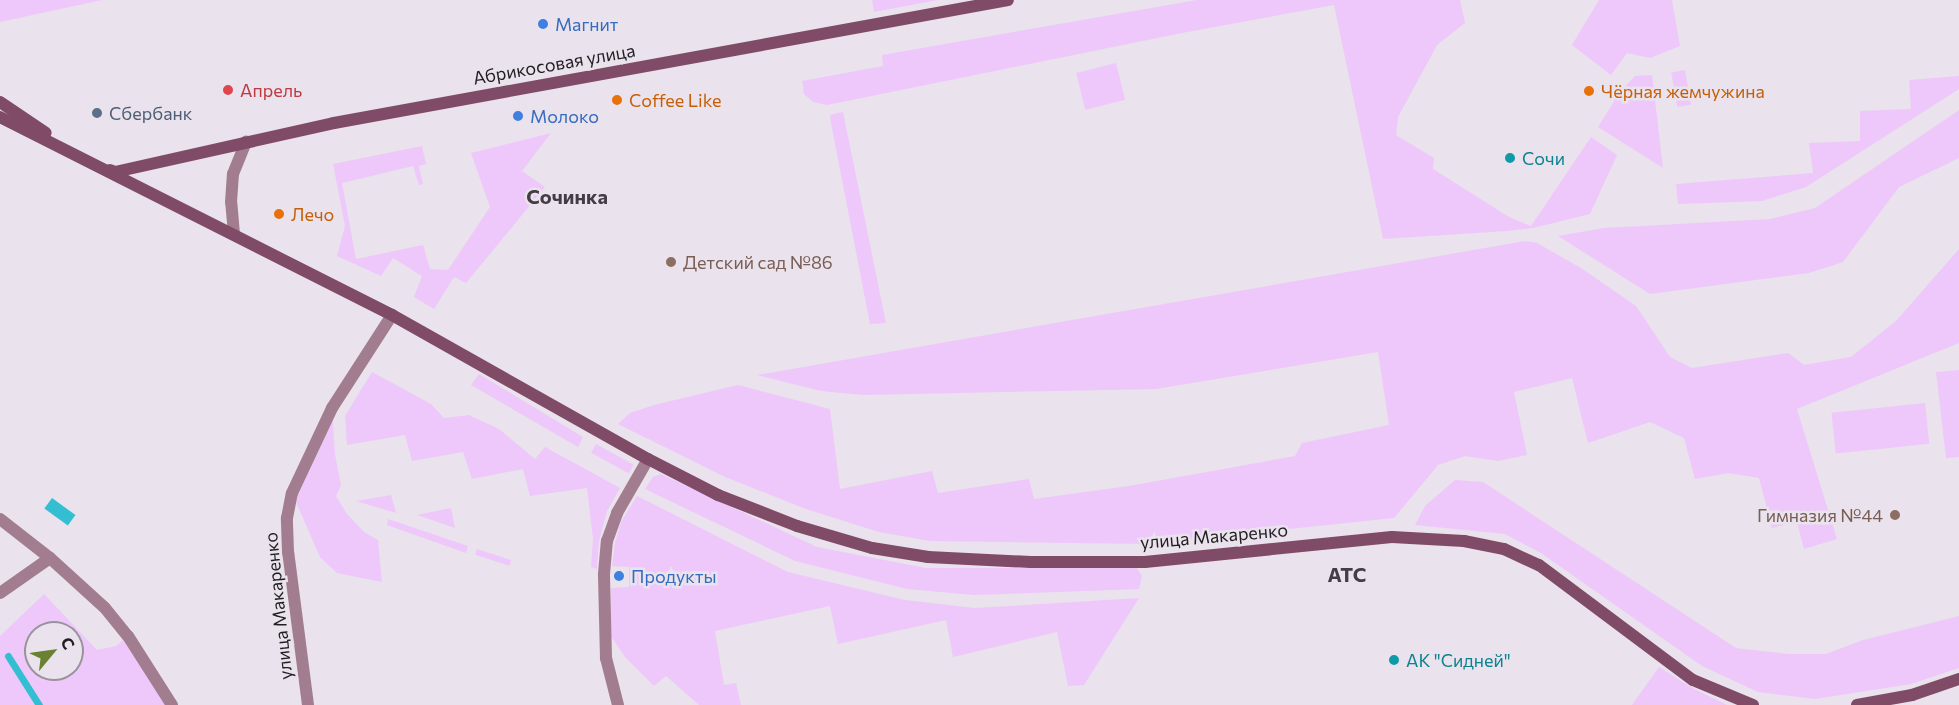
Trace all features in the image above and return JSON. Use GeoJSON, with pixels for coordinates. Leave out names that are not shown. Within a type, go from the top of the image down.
{"type":"FeatureCollection","features":[{"type":"Feature","properties":{"kind":"street","name":"Абрикосовая улица"},"geometry":{"type":"LineString","coordinates":[[109,170],[115,172],[246,142],[473,97],[1008,0]]}},
{"type":"Feature","properties":{"kind":"street","name":"улица Макаренко"},"geometry":{"type":"LineString","coordinates":[[0,102],[109,170]]}},
{"type":"Feature","properties":{"kind":"street","name":"улица Макаренко"},"geometry":{"type":"LineString","coordinates":[[0,117],[109,170],[392,315],[648,459],[718,495],[797,526],[872,548],[928,557],[1031,562],[1145,562],[1392,537],[1464,541],[1504,549],[1539,565],[1693,681],[1753,705]]}},
{"type":"Feature","properties":{"kind":"street"},"geometry":{"type":"LineString","coordinates":[[234,234],[231,202],[233,174],[246,142]]}},
{"type":"Feature","properties":{"kind":"street","name":"улица Макаренко"},"geometry":{"type":"LineString","coordinates":[[308,705],[288,552],[287,518],[292,493],[332,408],[392,315]]}},
{"type":"Feature","properties":{"kind":"street"},"geometry":{"type":"LineString","coordinates":[[618,705],[606,658],[604,574],[607,541],[617,513],[648,459]]}},
{"type":"Feature","properties":{"kind":"street"},"geometry":{"type":"LineString","coordinates":[[0,519],[50,558],[105,608],[128,636],[172,705]]}},
{"type":"Feature","properties":{"kind":"street"},"geometry":{"type":"LineString","coordinates":[[0,593],[50,558]]}},
{"type":"Feature","properties":{"kind":"street"},"geometry":{"type":"LineString","coordinates":[[1857,705],[1912,694],[1959,679]]}},
{"type":"Feature","properties":{"kind":"shaded area"},"geometry":{"type":"Polygon","coordinates":[[[0,0],[102,0],[0,22],[0,0]]]}},
{"type":"Feature","properties":{"kind":"shaded area"},"geometry":{"type":"Polygon","coordinates":[[[872,0],[938,0],[874,12],[872,0]]]}},
{"type":"Feature","properties":{"kind":"shaded area"},"geometry":{"type":"Polygon","coordinates":[[[1197,0],[1460,0],[1465,23],[1437,45],[1398,117],[1396,135],[1434,158],[1433,169],[1509,217],[1531,226],[1591,137],[1617,155],[1590,214],[1533,228],[1383,239],[1334,5],[1182,33],[827,105],[813,102],[804,94],[802,81],[883,66],[882,55],[1197,0]]]}},
{"type":"Feature","properties":{"kind":"shaded area"},"geometry":{"type":"Polygon","coordinates":[[[1599,0],[1672,0],[1680,46],[1650,58],[1627,53],[1611,75],[1572,45],[1599,0]]]}},
{"type":"Feature","properties":{"kind":"shaded area"},"geometry":{"type":"Polygon","coordinates":[[[1116,63],[1125,100],[1085,110],[1076,73],[1116,63]]]}},
{"type":"Feature","properties":{"kind":"shaded area"},"geometry":{"type":"Polygon","coordinates":[[[1685,70],[1691,104],[1677,107],[1671,72],[1685,70]]]}},
{"type":"Feature","properties":{"kind":"shaded area"},"geometry":{"type":"Polygon","coordinates":[[[1652,75],[1663,168],[1598,127],[1620,92],[1635,76],[1652,75]]]}},
{"type":"Feature","properties":{"kind":"shaded area"},"geometry":{"type":"Polygon","coordinates":[[[1959,76],[1959,89],[1806,187],[1762,201],[1678,204],[1676,184],[1813,173],[1809,143],[1860,141],[1860,111],[1911,109],[1909,80],[1959,76]]]}},
{"type":"Feature","properties":{"kind":"shaded area"},"geometry":{"type":"Polygon","coordinates":[[[1959,110],[1959,158],[1899,187],[1843,262],[1809,273],[1650,294],[1558,236],[1604,228],[1770,219],[1815,208],[1959,110]]]}},
{"type":"Feature","properties":{"kind":"shaded area"},"geometry":{"type":"Polygon","coordinates":[[[843,112],[886,323],[870,324],[831,123],[830,115],[843,112]]]}},
{"type":"Feature","properties":{"kind":"shaded area"},"geometry":{"type":"Polygon","coordinates":[[[551,133],[522,171],[545,187],[466,283],[454,277],[434,309],[414,297],[422,276],[393,258],[381,276],[337,256],[345,226],[333,164],[422,146],[426,164],[419,166],[423,184],[419,185],[413,166],[342,183],[356,259],[423,245],[430,269],[448,270],[490,207],[471,153],[551,133]]]}},
{"type":"Feature","properties":{"kind":"shaded area"},"geometry":{"type":"Polygon","coordinates":[[[1525,241],[1537,243],[1581,268],[1636,306],[1670,357],[1692,368],[1788,353],[1804,365],[1851,357],[1896,321],[1959,249],[1959,343],[1797,409],[1837,539],[1804,549],[1797,522],[1772,528],[1759,478],[1728,473],[1695,479],[1684,438],[1650,422],[1588,443],[1572,378],[1514,392],[1527,455],[1498,461],[1465,456],[1438,465],[1394,518],[1146,544],[930,541],[879,532],[806,509],[725,477],[618,424],[630,413],[654,405],[738,385],[830,409],[840,489],[932,471],[938,493],[1029,479],[1034,499],[1129,486],[1295,456],[1302,443],[1389,425],[1378,352],[1156,389],[863,395],[821,391],[757,375],[1525,241]]]}},
{"type":"Feature","properties":{"kind":"shaded area"},"geometry":{"type":"Polygon","coordinates":[[[1959,370],[1959,457],[1946,458],[1936,372],[1959,370]]]}},
{"type":"Feature","properties":{"kind":"shaded area"},"geometry":{"type":"Polygon","coordinates":[[[372,372],[431,404],[444,418],[469,415],[499,429],[535,459],[545,447],[620,488],[607,511],[599,541],[597,569],[591,567],[593,539],[587,488],[530,496],[523,469],[472,479],[463,452],[412,461],[405,435],[347,445],[345,416],[372,372]]]}},
{"type":"Feature","properties":{"kind":"shaded area"},"geometry":{"type":"Polygon","coordinates":[[[479,374],[583,437],[578,447],[471,385],[479,374]]]}},
{"type":"Feature","properties":{"kind":"shaded area"},"geometry":{"type":"Polygon","coordinates":[[[1925,403],[1929,444],[1836,454],[1832,413],[1925,403]]]}},
{"type":"Feature","properties":{"kind":"shaded area"},"geometry":{"type":"Polygon","coordinates":[[[332,408],[335,455],[341,485],[336,496],[347,514],[364,532],[378,540],[382,582],[337,573],[320,557],[292,493],[332,408]]]}},
{"type":"Feature","properties":{"kind":"shaded area"},"geometry":{"type":"Polygon","coordinates":[[[596,444],[634,465],[629,474],[591,453],[596,444]]]}},
{"type":"Feature","properties":{"kind":"shaded area"},"geometry":{"type":"Polygon","coordinates":[[[661,474],[817,547],[926,568],[1137,568],[1142,576],[1139,589],[974,595],[907,589],[795,561],[645,489],[653,477],[661,474]]]}},
{"type":"Feature","properties":{"kind":"shaded area"},"geometry":{"type":"Polygon","coordinates":[[[1455,480],[1483,482],[1736,648],[1788,654],[1826,654],[1863,640],[1959,616],[1959,668],[1911,684],[1815,699],[1758,692],[1702,666],[1541,553],[1505,534],[1415,525],[1425,506],[1455,480]]]}},
{"type":"Feature","properties":{"kind":"shaded area"},"geometry":{"type":"Polygon","coordinates":[[[391,495],[396,513],[356,501],[391,495]]]}},
{"type":"Feature","properties":{"kind":"shaded area"},"geometry":{"type":"Polygon","coordinates":[[[637,496],[788,572],[905,600],[975,608],[1139,598],[1084,685],[1068,686],[1057,632],[953,657],[946,620],[838,644],[830,606],[715,631],[724,685],[736,683],[741,705],[699,705],[666,676],[654,686],[625,657],[611,636],[611,588],[629,587],[629,567],[612,566],[615,543],[621,522],[637,496]]]}},
{"type":"Feature","properties":{"kind":"shaded area"},"geometry":{"type":"Polygon","coordinates":[[[451,508],[455,528],[417,515],[451,508]]]}},
{"type":"Feature","properties":{"kind":"shaded area"},"geometry":{"type":"Polygon","coordinates":[[[388,519],[468,546],[466,553],[387,525],[388,519]]]}},
{"type":"Feature","properties":{"kind":"shaded area"},"geometry":{"type":"Polygon","coordinates":[[[477,549],[511,560],[509,566],[475,555],[477,549]]]}},
{"type":"Feature","properties":{"kind":"shaded area"},"geometry":{"type":"Polygon","coordinates":[[[44,594],[70,621],[24,621],[24,681],[84,681],[84,636],[97,650],[116,646],[128,636],[172,705],[0,705],[0,636],[44,594]]]}},
{"type":"Feature","properties":{"kind":"shaded area"},"geometry":{"type":"Polygon","coordinates":[[[1659,667],[1694,689],[1727,705],[1632,705],[1659,667]]]}},
{"type":"Feature","properties":{"kind":"water"},"geometry":{"type":"Polygon","coordinates":[[[52,498],[75,515],[68,526],[44,509],[52,498]]]}},
{"type":"Feature","properties":{"kind":"waterway"},"geometry":{"type":"LineString","coordinates":[[8,656],[39,705]]}},
{"type":"Feature","properties":{"kind":"place","name":"Магнит"},"geometry":{"type":"Point","coordinates":[543,24]}},
{"type":"Feature","properties":{"kind":"place","name":"Апрель"},"geometry":{"type":"Point","coordinates":[228,90]}},
{"type":"Feature","properties":{"kind":"place","name":"Чёрная жемчужина"},"geometry":{"type":"Point","coordinates":[1589,91]}},
{"type":"Feature","properties":{"kind":"place","name":"Coffee Like"},"geometry":{"type":"Point","coordinates":[617,100]}},
{"type":"Feature","properties":{"kind":"place","name":"Сбербанк"},"geometry":{"type":"Point","coordinates":[97,113]}},
{"type":"Feature","properties":{"kind":"place","name":"Молоко"},"geometry":{"type":"Point","coordinates":[518,116]}},
{"type":"Feature","properties":{"kind":"place","name":"Сочи"},"geometry":{"type":"Point","coordinates":[1510,158]}},
{"type":"Feature","properties":{"kind":"place","name":"Лечо"},"geometry":{"type":"Point","coordinates":[279,214]}},
{"type":"Feature","properties":{"kind":"place","name":"Детский сад №86"},"geometry":{"type":"Point","coordinates":[671,262]}},
{"type":"Feature","properties":{"kind":"place","name":"Гимназия №44"},"geometry":{"type":"Point","coordinates":[1895,515]}},
{"type":"Feature","properties":{"kind":"place","name":"Продукты"},"geometry":{"type":"Point","coordinates":[619,576]}},
{"type":"Feature","properties":{"kind":"place","name":"АК \"Сидней\""},"geometry":{"type":"Point","coordinates":[1394,660]}},
{"type":"Feature","properties":{"kind":"district","name":"Сочинка"},"geometry":{"type":"Point","coordinates":[567,196]}},
{"type":"Feature","properties":{"kind":"district","name":"АТС"},"geometry":{"type":"Point","coordinates":[1347,574]}}]}
